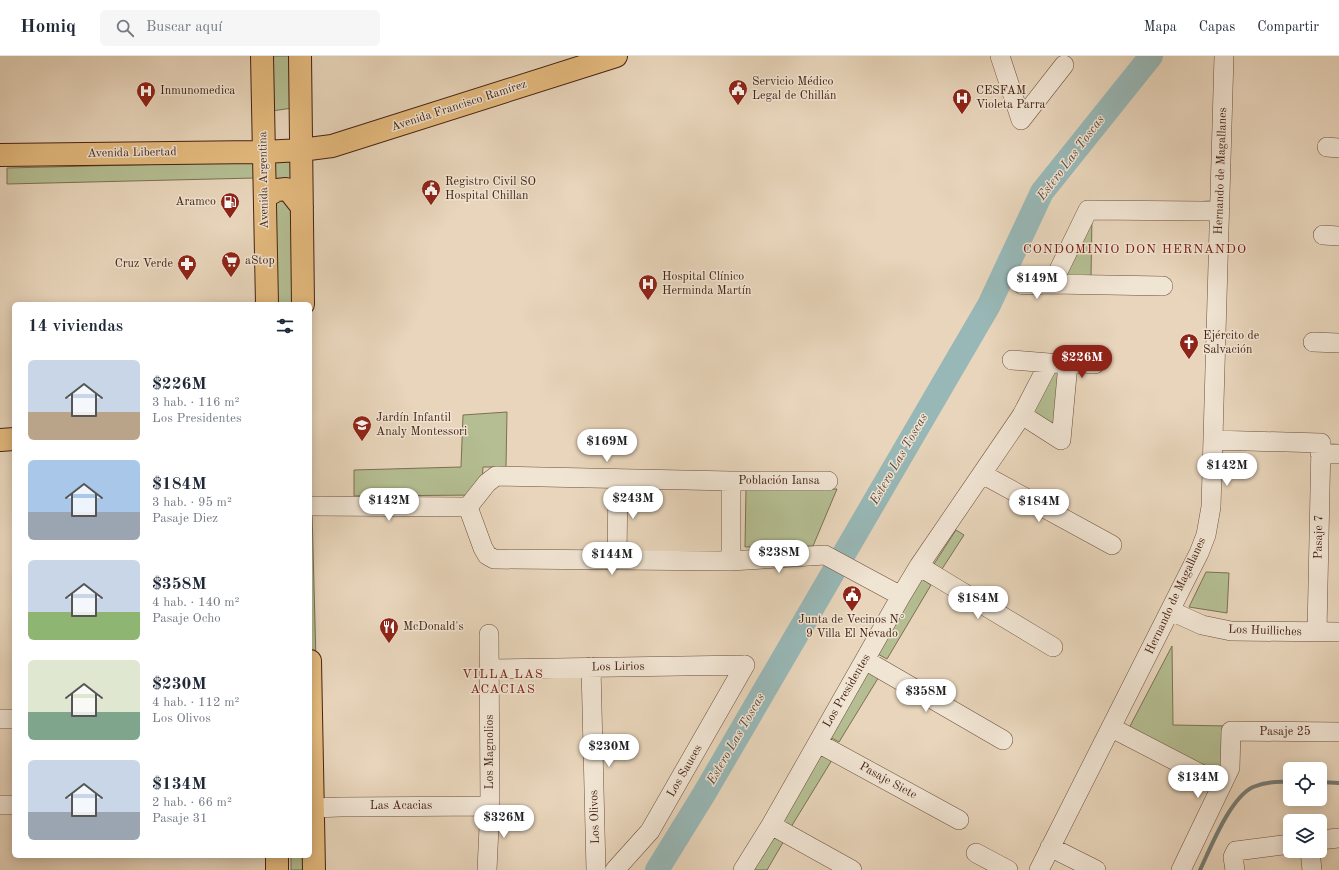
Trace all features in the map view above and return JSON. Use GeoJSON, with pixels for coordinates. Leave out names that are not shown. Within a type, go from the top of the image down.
{"type":"FeatureCollection","features":[{"type":"Feature","properties":{"kind":"main road","name":"Avenida Argentina"},"geometry":{"type":"LineString","coordinates":[[262,56],[267,302]]}},
{"type":"Feature","properties":{"kind":"main road"},"geometry":{"type":"LineString","coordinates":[[300,56],[303,302]]}},
{"type":"Feature","properties":{"kind":"main road","name":"Avenida Francisco Ramírez"},"geometry":{"type":"LineString","coordinates":[[264,152],[301,150],[332,146],[616,56]]}},
{"type":"Feature","properties":{"kind":"main road","name":"Avenida Libertad"},"geometry":{"type":"LineString","coordinates":[[0,155],[264,152]]}},
{"type":"Feature","properties":{"kind":"main road"},"geometry":{"type":"LineString","coordinates":[[265,197],[276,190],[286,189],[302,207]]}},
{"type":"Feature","properties":{"kind":"main road"},"geometry":{"type":"LineString","coordinates":[[0,440],[12,440]]}},
{"type":"Feature","properties":{"kind":"main road"},"geometry":{"type":"LineString","coordinates":[[312,777],[314,870]]}},
{"type":"Feature","properties":{"kind":"main road"},"geometry":{"type":"LineString","coordinates":[[277,858],[277,870]]}},
{"type":"Feature","properties":{"kind":"street"},"geometry":{"type":"LineString","coordinates":[[1000,56],[1021,120],[1064,65]]}},
{"type":"Feature","properties":{"kind":"street","name":"Hernando de Magallanes"},"geometry":{"type":"LineString","coordinates":[[1039,870],[1171,612],[1206,535],[1211,507],[1224,56]]}},
{"type":"Feature","properties":{"kind":"street"},"geometry":{"type":"LineString","coordinates":[[1052,284],[1088,210],[1220,210]]}},
{"type":"Feature","properties":{"kind":"street"},"geometry":{"type":"LineString","coordinates":[[1023,284],[1163,286]]}},
{"type":"Feature","properties":{"kind":"street"},"geometry":{"type":"LineString","coordinates":[[1313,342],[1339,343]]}},
{"type":"Feature","properties":{"kind":"street"},"geometry":{"type":"LineString","coordinates":[[1012,360],[1058,364],[1095,364]]}},
{"type":"Feature","properties":{"kind":"street"},"geometry":{"type":"LineString","coordinates":[[1022,415],[1061,440],[1058,364]]}},
{"type":"Feature","properties":{"kind":"street","name":"Los Presidentes"},"geometry":{"type":"LineString","coordinates":[[743,870],[771,825],[919,566],[1058,364]]}},
{"type":"Feature","properties":{"kind":"street"},"geometry":{"type":"LineString","coordinates":[[1213,440],[1327,450]]}},
{"type":"Feature","properties":{"kind":"street","name":"Pasaje 7"},"geometry":{"type":"LineString","coordinates":[[1317,632],[1327,450]]}},
{"type":"Feature","properties":{"kind":"street"},"geometry":{"type":"LineString","coordinates":[[982,474],[1112,545]]}},
{"type":"Feature","properties":{"kind":"street","name":"Población Iansa"},"geometry":{"type":"LineString","coordinates":[[468,507],[487,483],[496,476],[731,481],[828,481]]}},
{"type":"Feature","properties":{"kind":"street"},"geometry":{"type":"LineString","coordinates":[[617,560],[618,479]]}},
{"type":"Feature","properties":{"kind":"street","name":"Población Iansa"},"geometry":{"type":"LineString","coordinates":[[731,481],[731,561]]}},
{"type":"Feature","properties":{"kind":"street"},"geometry":{"type":"LineString","coordinates":[[312,506],[468,507],[487,555],[494,559],[837,562],[901,596]]}},
{"type":"Feature","properties":{"kind":"street"},"geometry":{"type":"LineString","coordinates":[[919,566],[1053,647]]}},
{"type":"Feature","properties":{"kind":"street","name":"Los Huilliches"},"geometry":{"type":"LineString","coordinates":[[1171,612],[1202,625],[1231,631],[1339,632]]}},
{"type":"Feature","properties":{"kind":"street","name":"Los Magnolios"},"geometry":{"type":"LineString","coordinates":[[487,870],[490,806],[489,634]]}},
{"type":"Feature","properties":{"kind":"street"},"geometry":{"type":"LineString","coordinates":[[865,660],[1003,740]]}},
{"type":"Feature","properties":{"kind":"street","name":"Los Lirios"},"geometry":{"type":"LineString","coordinates":[[490,669],[745,665]]}},
{"type":"Feature","properties":{"kind":"street","name":"Los Sauces"},"geometry":{"type":"LineString","coordinates":[[615,870],[650,831],[745,665]]}},
{"type":"Feature","properties":{"kind":"street","name":"Los Olivos"},"geometry":{"type":"LineString","coordinates":[[591,667],[596,870]]}},
{"type":"Feature","properties":{"kind":"street"},"geometry":{"type":"LineString","coordinates":[[0,719],[12,719]]}},
{"type":"Feature","properties":{"kind":"street"},"geometry":{"type":"LineString","coordinates":[[1112,728],[1222,785],[1181,870]]}},
{"type":"Feature","properties":{"kind":"street","name":"Pasaje 25"},"geometry":{"type":"LineString","coordinates":[[1222,785],[1230,768],[1230,732],[1339,732]]}},
{"type":"Feature","properties":{"kind":"street","name":"Pasaje Siete"},"geometry":{"type":"LineString","coordinates":[[818,743],[959,820]]}},
{"type":"Feature","properties":{"kind":"street"},"geometry":{"type":"LineString","coordinates":[[0,805],[12,805]]}},
{"type":"Feature","properties":{"kind":"street","name":"Las Acacias"},"geometry":{"type":"LineString","coordinates":[[313,808],[490,806]]}},
{"type":"Feature","properties":{"kind":"street"},"geometry":{"type":"LineString","coordinates":[[771,825],[852,870]]}},
{"type":"Feature","properties":{"kind":"street"},"geometry":{"type":"LineString","coordinates":[[1327,839],[1339,838]]}},
{"type":"Feature","properties":{"kind":"street"},"geometry":{"type":"LineString","coordinates":[[1235,870],[1233,856],[1236,851],[1283,845]]}},
{"type":"Feature","properties":{"kind":"street"},"geometry":{"type":"LineString","coordinates":[[1050,847],[1096,870]]}},
{"type":"Feature","properties":{"kind":"street"},"geometry":{"type":"LineString","coordinates":[[976,853],[1008,870]]}},
{"type":"Feature","properties":{"kind":"street"},"geometry":{"type":"LineString","coordinates":[[1311,858],[1312,870]]}},
{"type":"Feature","properties":{"kind":"green space"},"geometry":{"type":"Polygon","coordinates":[[[271,56],[291,56],[292,108],[272,111],[271,56]]]}},
{"type":"Feature","properties":{"kind":"green space"},"geometry":{"type":"Polygon","coordinates":[[[295,153],[298,302],[273,302],[270,154],[295,153]]]}},
{"type":"Feature","properties":{"kind":"green space"},"geometry":{"type":"Polygon","coordinates":[[[254,162],[255,178],[7,184],[7,168],[254,162]]]}},
{"type":"Feature","properties":{"kind":"green space"},"geometry":{"type":"Polygon","coordinates":[[[1092,217],[1091,278],[1062,278],[1092,217]]]}},
{"type":"Feature","properties":{"kind":"green space"},"geometry":{"type":"Polygon","coordinates":[[[1051,371],[1061,371],[1054,426],[1032,412],[1051,371]]]}},
{"type":"Feature","properties":{"kind":"green space"},"geometry":{"type":"Polygon","coordinates":[[[507,412],[506,467],[483,467],[481,495],[354,496],[354,470],[461,467],[463,415],[507,412]]]}},
{"type":"Feature","properties":{"kind":"green space"},"geometry":{"type":"Polygon","coordinates":[[[746,488],[837,489],[813,546],[745,547],[746,488]]]}},
{"type":"Feature","properties":{"kind":"green space"},"geometry":{"type":"Polygon","coordinates":[[[312,512],[317,698],[312,698],[312,512]]]}},
{"type":"Feature","properties":{"kind":"green space"},"geometry":{"type":"Polygon","coordinates":[[[956,530],[964,535],[942,569],[934,564],[956,530]]]}},
{"type":"Feature","properties":{"kind":"green space"},"geometry":{"type":"Polygon","coordinates":[[[1206,572],[1229,573],[1227,613],[1189,607],[1206,572]]]}},
{"type":"Feature","properties":{"kind":"green space"},"geometry":{"type":"Polygon","coordinates":[[[920,578],[931,585],[887,659],[876,653],[920,578]]]}},
{"type":"Feature","properties":{"kind":"green space"},"geometry":{"type":"Polygon","coordinates":[[[1172,646],[1173,725],[1228,726],[1228,750],[1217,774],[1128,730],[1172,646]]]}},
{"type":"Feature","properties":{"kind":"green space"},"geometry":{"type":"Polygon","coordinates":[[[869,668],[880,675],[839,742],[828,736],[869,668]]]}},
{"type":"Feature","properties":{"kind":"green space"},"geometry":{"type":"Polygon","coordinates":[[[821,753],[832,760],[791,827],[780,820],[821,753]]]}},
{"type":"Feature","properties":{"kind":"green space"},"geometry":{"type":"Polygon","coordinates":[[[774,833],[785,839],[767,870],[752,870],[774,833]]]}},
{"type":"Feature","properties":{"kind":"green space"},"geometry":{"type":"Polygon","coordinates":[[[291,858],[311,858],[316,870],[291,870],[291,858]]]}},
{"type":"Feature","properties":{"kind":"waterway","name":"Estero Las Toscas"},"geometry":{"type":"LineString","coordinates":[[657,870],[704,794],[989,305],[1042,192],[1151,56]]}},
{"type":"Feature","properties":{"kind":"waterway"},"geometry":{"type":"LineString","coordinates":[[1200,870],[1222,824],[1237,801],[1253,787],[1262,784],[1283,782]]}},
{"type":"Feature","properties":{"kind":"waterway"},"geometry":{"type":"LineString","coordinates":[[1327,782],[1339,783]]}},
{"type":"Feature","properties":{"kind":"place","name":"Servicio Médico Legal de Chillán"},"geometry":{"type":"Point","coordinates":[738,106]}},
{"type":"Feature","properties":{"kind":"place","name":"Inmunomedica"},"geometry":{"type":"Point","coordinates":[146,108]}},
{"type":"Feature","properties":{"kind":"place","name":"CESFAM Violeta Parra"},"geometry":{"type":"Point","coordinates":[962,115]}},
{"type":"Feature","properties":{"kind":"place","name":"Registro Civil SO Hospital Chillan"},"geometry":{"type":"Point","coordinates":[431,206]}},
{"type":"Feature","properties":{"kind":"place","name":"Aramco"},"geometry":{"type":"Point","coordinates":[230,219]}},
{"type":"Feature","properties":{"kind":"place","name":"aStop"},"geometry":{"type":"Point","coordinates":[231,278]}},
{"type":"Feature","properties":{"kind":"place","name":"Cruz Verde"},"geometry":{"type":"Point","coordinates":[187,281]}},
{"type":"Feature","properties":{"kind":"place","name":"Hospital Clínico Herminda Martín"},"geometry":{"type":"Point","coordinates":[648,301]}},
{"type":"Feature","properties":{"kind":"place","name":"Ejército de Salvación"},"geometry":{"type":"Point","coordinates":[1189,360]}},
{"type":"Feature","properties":{"kind":"place","name":"Jardín Infantil Analy Montessori"},"geometry":{"type":"Point","coordinates":[362,442]}},
{"type":"Feature","properties":{"kind":"place","name":"Junta de Vecinos N° 9 Villa El Nevado"},"geometry":{"type":"Point","coordinates":[852,612]}},
{"type":"Feature","properties":{"kind":"place","name":"McDonald's"},"geometry":{"type":"Point","coordinates":[389,644]}},
{"type":"Feature","properties":{"kind":"district","name":"CONDOMINIO DON HERNANDO"},"geometry":{"type":"Point","coordinates":[1135,249]}},
{"type":"Feature","properties":{"kind":"district","name":"VILLA LAS ACACIAS"},"geometry":{"type":"Point","coordinates":[503,682]}}]}
